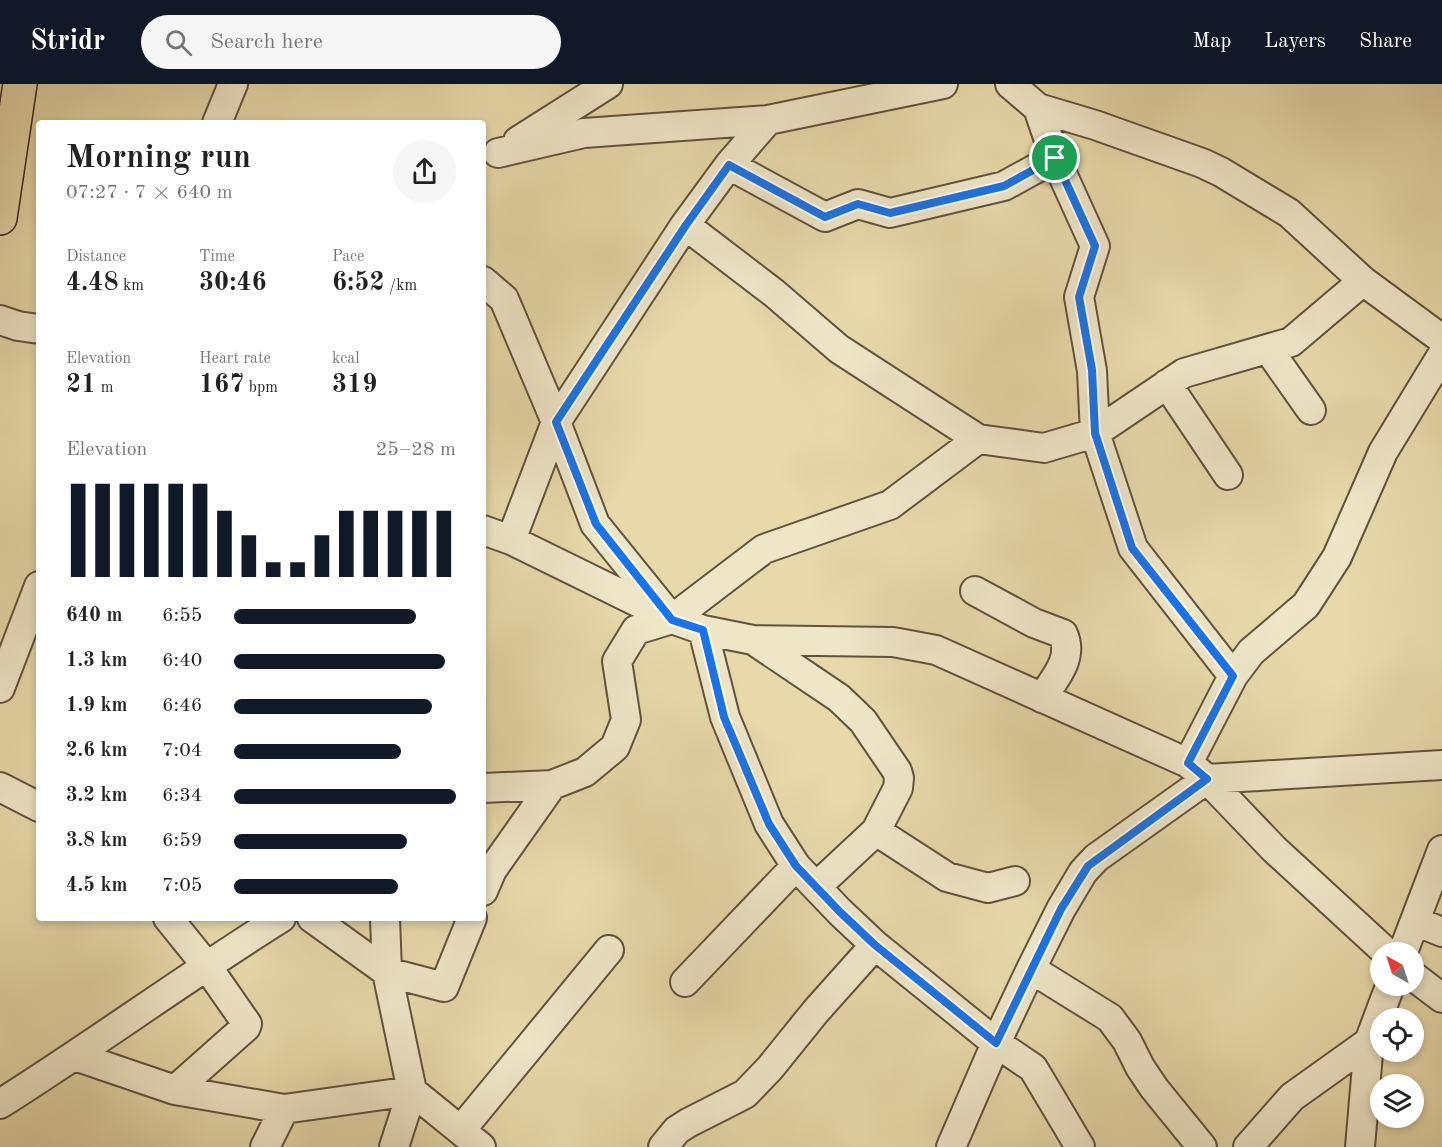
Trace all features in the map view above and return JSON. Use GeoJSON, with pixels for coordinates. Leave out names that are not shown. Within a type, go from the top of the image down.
{"type":"FeatureCollection","features":[{"type":"Feature","properties":{"kind":"main road"},"geometry":{"type":"LineString","coordinates":[[0,218],[20,84]]}},
{"type":"Feature","properties":{"kind":"street"},"geometry":{"type":"LineString","coordinates":[[219,120],[233,84]]}},
{"type":"Feature","properties":{"kind":"street"},"geometry":{"type":"LineString","coordinates":[[491,158],[608,84]]}},
{"type":"Feature","properties":{"kind":"street"},"geometry":{"type":"LineString","coordinates":[[491,158],[584,133],[768,120],[943,84]]}},
{"type":"Feature","properties":{"kind":"street"},"geometry":{"type":"LineString","coordinates":[[1010,84],[1038,108],[1202,163],[1221,172],[1289,213],[1363,281],[1442,339]]}},
{"type":"Feature","properties":{"kind":"street"},"geometry":{"type":"LineString","coordinates":[[1038,108],[1055,158],[1095,246],[1079,297],[1092,370],[1095,433],[1132,548],[1233,676]]}},
{"type":"Feature","properties":{"kind":"street"},"geometry":{"type":"LineString","coordinates":[[511,540],[556,422],[686,225],[729,165],[768,120]]}},
{"type":"Feature","properties":{"kind":"street"},"geometry":{"type":"LineString","coordinates":[[729,165],[825,217],[858,204],[890,213],[1004,186],[1055,158]]}},
{"type":"Feature","properties":{"kind":"street"},"geometry":{"type":"LineString","coordinates":[[686,225],[774,293],[839,349],[978,439],[1044,448],[1095,433],[1184,373],[1291,342],[1363,281]]}},
{"type":"Feature","properties":{"kind":"street"},"geometry":{"type":"LineString","coordinates":[[486,284],[504,299],[596,524],[672,620]]}},
{"type":"Feature","properties":{"kind":"street"},"geometry":{"type":"LineString","coordinates":[[0,320],[18,326],[36,328]]}},
{"type":"Feature","properties":{"kind":"street"},"geometry":{"type":"LineString","coordinates":[[1268,349],[1311,410]]}},
{"type":"Feature","properties":{"kind":"street"},"geometry":{"type":"LineString","coordinates":[[951,1147],[996,1043],[1061,909],[1088,866],[1197,771],[1233,676],[1251,652],[1306,605],[1337,557],[1383,452],[1442,355]]}},
{"type":"Feature","properties":{"kind":"street"},"geometry":{"type":"LineString","coordinates":[[1167,384],[1228,475]]}},
{"type":"Feature","properties":{"kind":"street"},"geometry":{"type":"LineString","coordinates":[[486,788],[552,785],[585,772],[615,747],[626,720],[617,661],[636,630],[672,620],[764,549],[891,505],[978,439]]}},
{"type":"Feature","properties":{"kind":"street"},"geometry":{"type":"LineString","coordinates":[[486,531],[511,540],[672,620],[703,630],[753,640],[893,642],[936,650],[1042,698],[1197,771],[1274,849],[1375,942]]}},
{"type":"Feature","properties":{"kind":"street"},"geometry":{"type":"LineString","coordinates":[[975,591],[1034,623],[1063,634],[1067,643],[1065,662],[1042,698]]}},
{"type":"Feature","properties":{"kind":"street"},"geometry":{"type":"LineString","coordinates":[[0,688],[36,594]]}},
{"type":"Feature","properties":{"kind":"street"},"geometry":{"type":"LineString","coordinates":[[703,630],[724,717],[769,824],[796,866],[875,945],[996,1043],[1033,1068],[1080,1147]]}},
{"type":"Feature","properties":{"kind":"street"},"geometry":{"type":"LineString","coordinates":[[753,640],[839,698],[863,721],[897,771],[899,778],[898,788],[876,831],[816,887]]}},
{"type":"Feature","properties":{"kind":"street"},"geometry":{"type":"LineString","coordinates":[[1197,771],[1439,758]]}},
{"type":"Feature","properties":{"kind":"street"},"geometry":{"type":"LineString","coordinates":[[486,884],[492,870],[552,785]]}},
{"type":"Feature","properties":{"kind":"street"},"geometry":{"type":"LineString","coordinates":[[0,787],[36,805]]}},
{"type":"Feature","properties":{"kind":"street"},"geometry":{"type":"LineString","coordinates":[[876,831],[947,877],[988,888],[1015,881]]}},
{"type":"Feature","properties":{"kind":"street"},"geometry":{"type":"LineString","coordinates":[[1406,942],[1442,850]]}},
{"type":"Feature","properties":{"kind":"street"},"geometry":{"type":"LineString","coordinates":[[685,982],[796,866]]}},
{"type":"Feature","properties":{"kind":"street"},"geometry":{"type":"LineString","coordinates":[[170,921],[206,965],[246,1021],[246,1026],[175,1090]]}},
{"type":"Feature","properties":{"kind":"street"},"geometry":{"type":"LineString","coordinates":[[0,1104],[75,1056],[206,965],[276,921]]}},
{"type":"Feature","properties":{"kind":"street"},"geometry":{"type":"LineString","coordinates":[[316,921],[387,972],[444,987],[471,921]]}},
{"type":"Feature","properties":{"kind":"street"},"geometry":{"type":"LineString","coordinates":[[385,921],[387,972],[412,1091],[394,1147]]}},
{"type":"Feature","properties":{"kind":"street"},"geometry":{"type":"LineString","coordinates":[[1415,921],[1442,932]]}},
{"type":"Feature","properties":{"kind":"street"},"geometry":{"type":"LineString","coordinates":[[663,1147],[677,1130],[745,1094],[875,945]]}},
{"type":"Feature","properties":{"kind":"street"},"geometry":{"type":"LineString","coordinates":[[75,1056],[175,1090],[284,1109],[412,1091],[471,1138],[609,950]]}},
{"type":"Feature","properties":{"kind":"street"},"geometry":{"type":"LineString","coordinates":[[1031,969],[1110,1018],[1127,1041],[1154,1088],[1202,1147]]}},
{"type":"Feature","properties":{"kind":"street"},"geometry":{"type":"LineString","coordinates":[[1424,985],[1442,999]]}},
{"type":"Feature","properties":{"kind":"street"},"geometry":{"type":"LineString","coordinates":[[1360,1147],[1369,1042],[1386,996]]}},
{"type":"Feature","properties":{"kind":"street"},"geometry":{"type":"LineString","coordinates":[[1248,1147],[1292,1097],[1369,1042]]}},
{"type":"Feature","properties":{"kind":"street"},"geometry":{"type":"LineString","coordinates":[[265,1147],[284,1109]]}},
{"type":"Feature","properties":{"kind":"route"},"geometry":{"type":"LineString","coordinates":[[1055,158],[1095,246],[1079,297],[1092,370],[1095,433],[1132,548],[1233,676],[1188,763],[1207,779],[1096,858],[1083,872],[1061,909],[996,1043],[875,945],[796,866],[769,824],[724,717],[703,630],[672,620],[596,524],[556,422],[686,225],[729,165],[825,217],[858,204],[890,213],[1004,186],[1055,158]]}}]}
